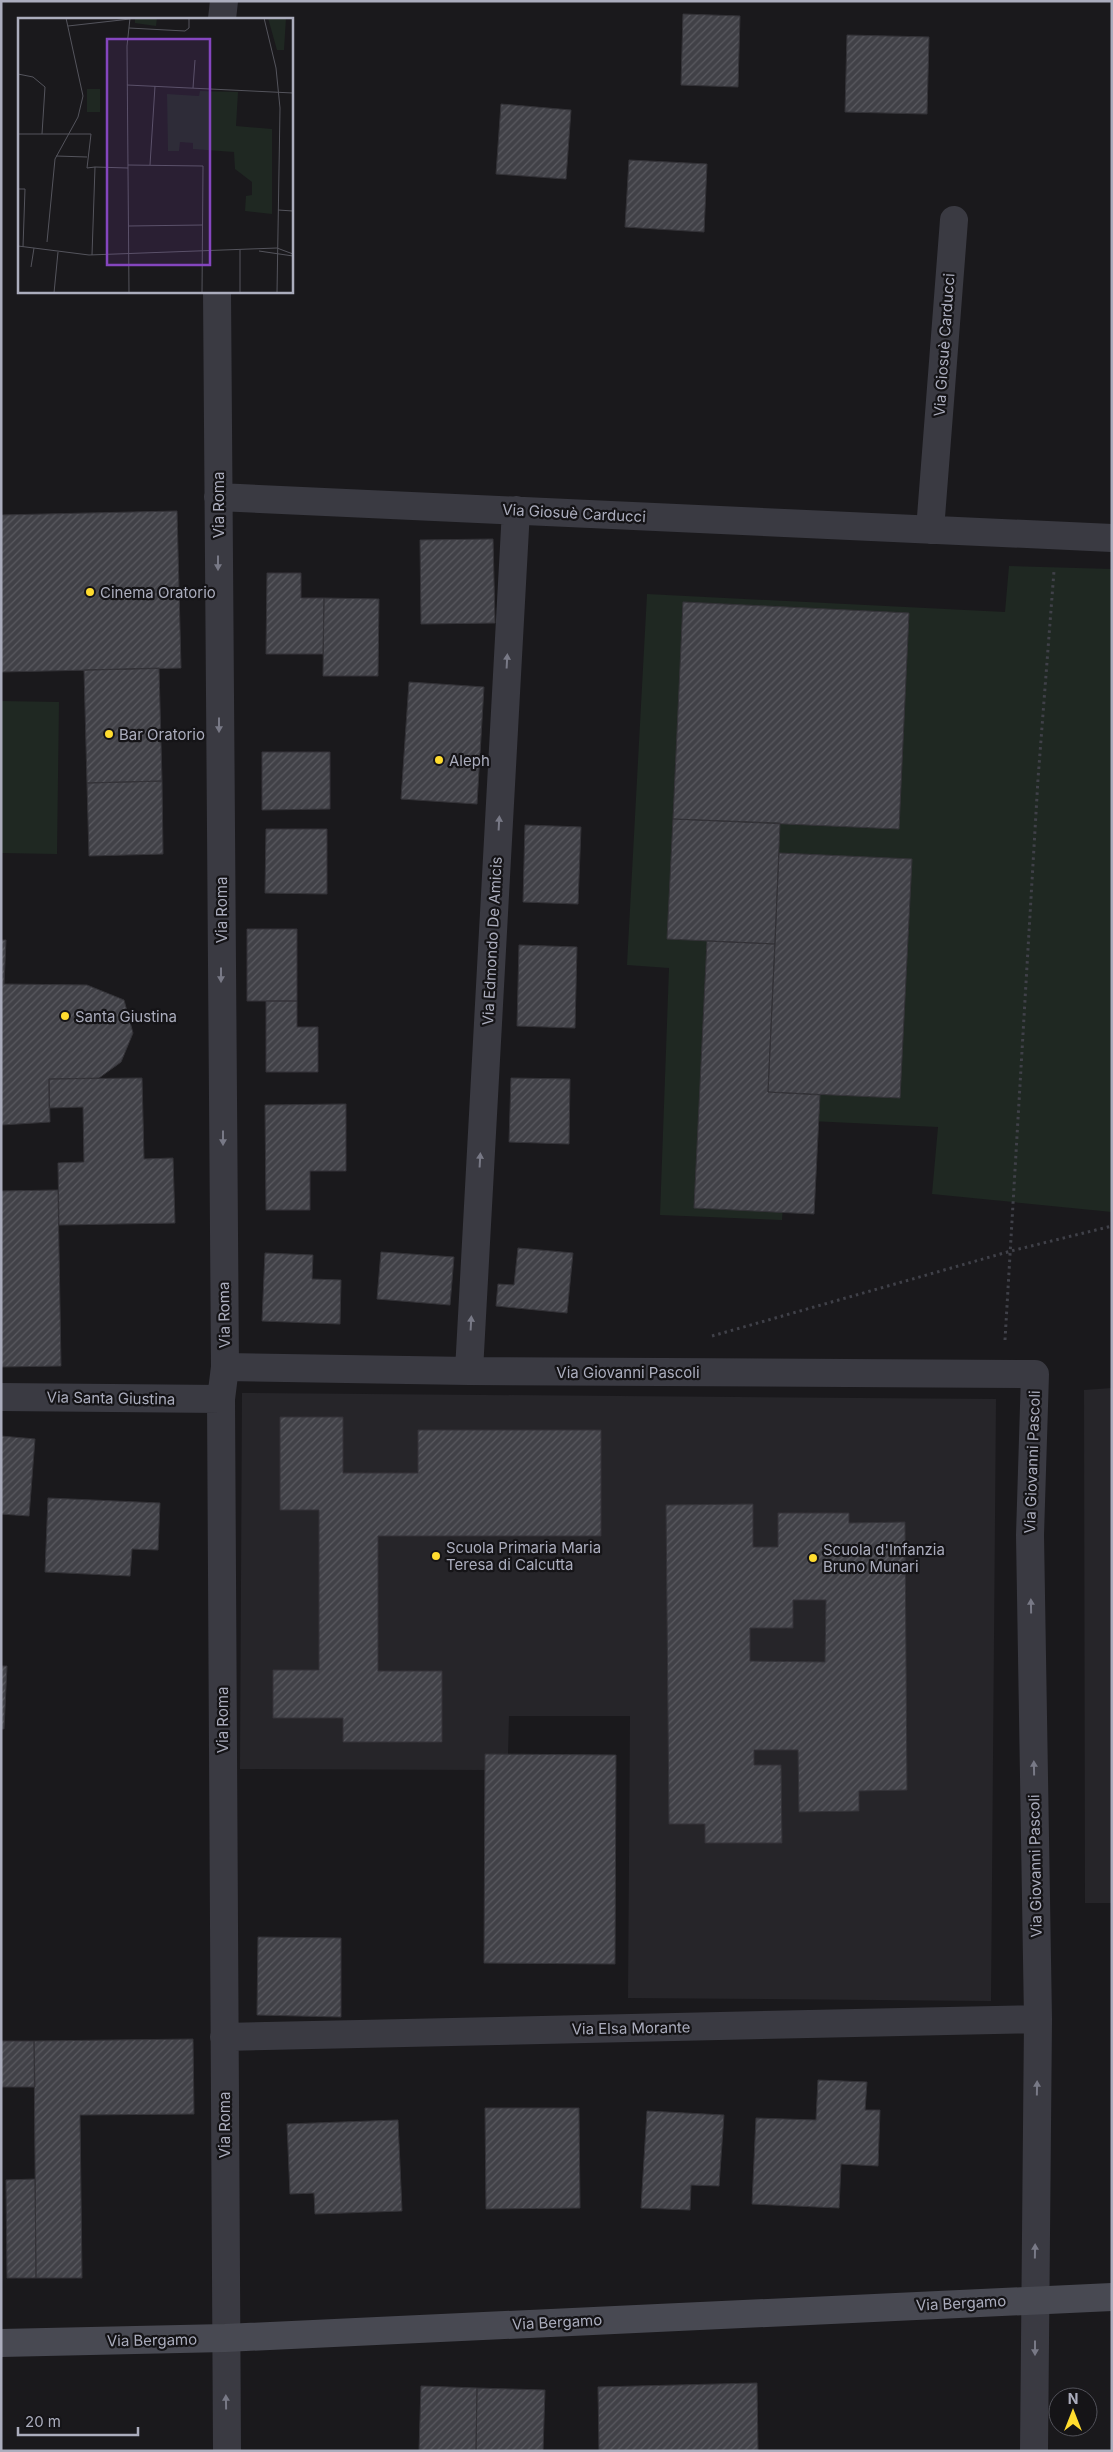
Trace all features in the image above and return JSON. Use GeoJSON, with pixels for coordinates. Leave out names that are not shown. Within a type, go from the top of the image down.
{"type":"FeatureCollection","features":[{"type":"Feature","properties":{"kind":"street"},"geometry":{"type":"LineString","coordinates":[[222,18],[224,1]]}},
{"type":"Feature","properties":{"kind":"street","name":"Via Giosuè Carducci"},"geometry":{"type":"LineString","coordinates":[[930,530],[954,220]]}},
{"type":"Feature","properties":{"kind":"street","name":"Via Roma"},"geometry":{"type":"LineString","coordinates":[[217,292],[225,1367],[221,1399],[226,2451]]}},
{"type":"Feature","properties":{"kind":"street","name":"Via Giosuè Carducci"},"geometry":{"type":"LineString","coordinates":[[218,496],[1112,538]]}},
{"type":"Feature","properties":{"kind":"street","name":"Via Edmondo De Amicis"},"geometry":{"type":"LineString","coordinates":[[469,1371],[516,510]]}},
{"type":"Feature","properties":{"kind":"street","name":"Via Giovanni Pascoli"},"geometry":{"type":"LineString","coordinates":[[225,1367],[469,1371],[1035,1374],[1030,1535],[1038,2019],[1034,2451]]}},
{"type":"Feature","properties":{"kind":"street","name":"Via Santa Giustina"},"geometry":{"type":"LineString","coordinates":[[1,1396],[221,1399]]}},
{"type":"Feature","properties":{"kind":"street","name":"Via Elsa Morante"},"geometry":{"type":"LineString","coordinates":[[224,2037],[1038,2019]]}},
{"type":"Feature","properties":{"kind":"street","name":"Via Bergamo"},"geometry":{"type":"LineString","coordinates":[[1,2343],[225,2338],[1112,2297]]}},
{"type":"Feature","properties":{"kind":"path"},"geometry":{"type":"LineString","coordinates":[[1003,1374],[1038,789],[1056,535]]}},
{"type":"Feature","properties":{"kind":"path"},"geometry":{"type":"LineString","coordinates":[[707,1337],[1011,1251],[1112,1226]]}},
{"type":"Feature","properties":{"kind":"shaded area"},"geometry":{"type":"Polygon","coordinates":[[[1009,566],[1112,569],[1112,1212],[932,1194],[938,1127],[789,1120],[782,1220],[660,1215],[669,968],[627,965],[647,594],[1005,612],[1009,566]]]}},
{"type":"Feature","properties":{"kind":"shaded area"},"geometry":{"type":"Polygon","coordinates":[[[1,701],[59,702],[57,854],[1,853],[1,701]]]}},
{"type":"Feature","properties":{"kind":"shaded area"},"geometry":{"type":"Polygon","coordinates":[[[1112,1388],[1112,1903],[1085,1903],[1084,1390],[1112,1388]]]}},
{"type":"Feature","properties":{"kind":"shaded area","name":"Scuola d'Infanzia Bruno Munari"},"geometry":{"type":"Polygon","coordinates":[[[242,1393],[996,1399],[991,2001],[628,1998],[630,1716],[509,1716],[508,1754],[485,1770],[240,1769],[242,1393]]]}},
{"type":"Feature","properties":{"kind":"building"},"geometry":{"type":"Polygon","coordinates":[[[683,14],[740,16],[738,87],[681,85],[683,14]]]}},
{"type":"Feature","properties":{"kind":"building"},"geometry":{"type":"Polygon","coordinates":[[[847,35],[929,37],[927,114],[845,112],[847,35]]]}},
{"type":"Feature","properties":{"kind":"building"},"geometry":{"type":"Polygon","coordinates":[[[501,104],[571,110],[566,179],[496,174],[501,104]]]}},
{"type":"Feature","properties":{"kind":"building"},"geometry":{"type":"Polygon","coordinates":[[[629,160],[707,164],[704,232],[625,227],[629,160]]]}},
{"type":"Feature","properties":{"kind":"building","name":"Cinema Oratorio"},"geometry":{"type":"Polygon","coordinates":[[[177,511],[181,668],[1,672],[1,515],[177,511]]]}},
{"type":"Feature","properties":{"kind":"building"},"geometry":{"type":"Polygon","coordinates":[[[493,539],[495,623],[421,624],[420,540],[493,539]]]}},
{"type":"Feature","properties":{"kind":"building"},"geometry":{"type":"Polygon","coordinates":[[[267,573],[301,573],[301,598],[324,598],[323,654],[266,654],[267,573]]]}},
{"type":"Feature","properties":{"kind":"building"},"geometry":{"type":"Polygon","coordinates":[[[324,598],[379,599],[378,676],[323,676],[324,598]]]}},
{"type":"Feature","properties":{"kind":"building"},"geometry":{"type":"Polygon","coordinates":[[[683,602],[909,613],[899,829],[673,819],[683,602]]]}},
{"type":"Feature","properties":{"kind":"building"},"geometry":{"type":"Polygon","coordinates":[[[159,668],[162,781],[87,783],[84,670],[159,668]]]}},
{"type":"Feature","properties":{"kind":"building"},"geometry":{"type":"Polygon","coordinates":[[[409,682],[484,687],[477,804],[401,799],[409,682]]]}},
{"type":"Feature","properties":{"kind":"building"},"geometry":{"type":"Polygon","coordinates":[[[262,752],[330,752],[330,809],[262,810],[262,752]]]}},
{"type":"Feature","properties":{"kind":"building"},"geometry":{"type":"Polygon","coordinates":[[[162,781],[163,854],[89,856],[87,783],[162,781]]]}},
{"type":"Feature","properties":{"kind":"building"},"geometry":{"type":"Polygon","coordinates":[[[673,819],[780,823],[775,944],[667,939],[673,819]]]}},
{"type":"Feature","properties":{"kind":"building"},"geometry":{"type":"Polygon","coordinates":[[[525,825],[581,827],[578,904],[523,902],[525,825]]]}},
{"type":"Feature","properties":{"kind":"building"},"geometry":{"type":"Polygon","coordinates":[[[266,829],[327,829],[327,894],[265,893],[266,829]]]}},
{"type":"Feature","properties":{"kind":"building"},"geometry":{"type":"Polygon","coordinates":[[[779,853],[912,859],[900,1098],[768,1092],[779,853]]]}},
{"type":"Feature","properties":{"kind":"building"},"geometry":{"type":"Polygon","coordinates":[[[247,929],[297,929],[297,1001],[247,1001],[247,929]]]}},
{"type":"Feature","properties":{"kind":"building","name":"Santa Giustina"},"geometry":{"type":"Polygon","coordinates":[[[1,940],[6,940],[4,984],[87,985],[124,1000],[133,1033],[121,1062],[99,1078],[49,1079],[50,1122],[1,1125],[1,940]]]}},
{"type":"Feature","properties":{"kind":"building"},"geometry":{"type":"Polygon","coordinates":[[[707,941],[775,944],[768,1092],[820,1095],[814,1214],[694,1208],[707,941]]]}},
{"type":"Feature","properties":{"kind":"building"},"geometry":{"type":"Polygon","coordinates":[[[519,945],[577,947],[575,1028],[517,1026],[519,945]]]}},
{"type":"Feature","properties":{"kind":"building"},"geometry":{"type":"Polygon","coordinates":[[[266,1001],[297,1001],[297,1027],[318,1027],[318,1072],[266,1072],[266,1001]]]}},
{"type":"Feature","properties":{"kind":"building"},"geometry":{"type":"Polygon","coordinates":[[[142,1078],[144,1159],[173,1158],[175,1223],[59,1225],[58,1163],[84,1162],[83,1107],[49,1108],[49,1079],[142,1078]]]}},
{"type":"Feature","properties":{"kind":"building"},"geometry":{"type":"Polygon","coordinates":[[[511,1078],[570,1079],[569,1144],[509,1142],[511,1078]]]}},
{"type":"Feature","properties":{"kind":"building"},"geometry":{"type":"Polygon","coordinates":[[[346,1104],[346,1171],[310,1171],[310,1210],[266,1210],[265,1105],[346,1104]]]}},
{"type":"Feature","properties":{"kind":"building"},"geometry":{"type":"Polygon","coordinates":[[[58,1190],[61,1366],[1,1367],[1,1191],[58,1190]]]}},
{"type":"Feature","properties":{"kind":"building"},"geometry":{"type":"Polygon","coordinates":[[[518,1248],[573,1253],[567,1313],[496,1306],[498,1284],[514,1285],[518,1248]]]}},
{"type":"Feature","properties":{"kind":"building"},"geometry":{"type":"Polygon","coordinates":[[[381,1252],[454,1257],[450,1305],[377,1299],[381,1252]]]}},
{"type":"Feature","properties":{"kind":"building"},"geometry":{"type":"Polygon","coordinates":[[[265,1253],[313,1255],[312,1279],[341,1280],[340,1324],[262,1321],[265,1253]]]}},
{"type":"Feature","properties":{"kind":"building"},"geometry":{"type":"Polygon","coordinates":[[[280,1417],[343,1417],[343,1473],[418,1473],[418,1430],[601,1430],[601,1536],[378,1536],[378,1671],[442,1671],[442,1742],[343,1742],[343,1718],[273,1718],[273,1670],[319,1670],[319,1510],[280,1510],[280,1417]]]}},
{"type":"Feature","properties":{"kind":"building"},"geometry":{"type":"Polygon","coordinates":[[[1,1436],[35,1439],[29,1516],[1,1514],[1,1436]]]}},
{"type":"Feature","properties":{"kind":"building"},"geometry":{"type":"Polygon","coordinates":[[[48,1498],[160,1503],[158,1550],[132,1549],[130,1576],[45,1572],[48,1498]]]}},
{"type":"Feature","properties":{"kind":"building"},"geometry":{"type":"Polygon","coordinates":[[[753,1504],[753,1547],[778,1547],[778,1513],[849,1513],[849,1523],[905,1522],[907,1790],[859,1791],[859,1811],[799,1812],[798,1750],[754,1750],[754,1765],[781,1765],[782,1843],[705,1843],[705,1824],[669,1824],[666,1505],[753,1504]],[[793,1600],[793,1628],[750,1628],[750,1661],[825,1662],[826,1600],[793,1600]]]}},
{"type":"Feature","properties":{"kind":"building"},"geometry":{"type":"Polygon","coordinates":[[[1,1666],[7,1666],[4,1729],[1,1729],[1,1666]]]}},
{"type":"Feature","properties":{"kind":"building"},"geometry":{"type":"Polygon","coordinates":[[[485,1754],[616,1755],[615,1964],[484,1963],[485,1754]]]}},
{"type":"Feature","properties":{"kind":"building"},"geometry":{"type":"Polygon","coordinates":[[[258,1937],[341,1938],[341,2017],[257,2015],[258,1937]]]}},
{"type":"Feature","properties":{"kind":"building"},"geometry":{"type":"Polygon","coordinates":[[[193,2039],[194,2114],[80,2115],[82,2278],[36,2278],[34,2041],[193,2039]]]}},
{"type":"Feature","properties":{"kind":"building"},"geometry":{"type":"Polygon","coordinates":[[[1,2041],[34,2041],[35,2087],[1,2087],[1,2041]]]}},
{"type":"Feature","properties":{"kind":"building"},"geometry":{"type":"Polygon","coordinates":[[[818,2080],[867,2082],[865,2110],[880,2110],[878,2166],[841,2164],[839,2208],[752,2204],[756,2118],[816,2120],[818,2080]]]}},
{"type":"Feature","properties":{"kind":"building"},"geometry":{"type":"Polygon","coordinates":[[[485,2108],[579,2108],[580,2208],[486,2209],[485,2108]]]}},
{"type":"Feature","properties":{"kind":"building"},"geometry":{"type":"Polygon","coordinates":[[[647,2111],[724,2115],[719,2186],[691,2185],[690,2210],[641,2208],[647,2111]]]}},
{"type":"Feature","properties":{"kind":"building"},"geometry":{"type":"Polygon","coordinates":[[[398,2120],[402,2211],[315,2214],[314,2193],[290,2194],[287,2124],[398,2120]]]}},
{"type":"Feature","properties":{"kind":"building"},"geometry":{"type":"Polygon","coordinates":[[[35,2179],[36,2278],[7,2278],[6,2180],[35,2179]]]}},
{"type":"Feature","properties":{"kind":"building"},"geometry":{"type":"Polygon","coordinates":[[[757,2383],[758,2451],[599,2451],[598,2387],[757,2383]]]}},
{"type":"Feature","properties":{"kind":"building"},"geometry":{"type":"Polygon","coordinates":[[[421,2386],[477,2388],[476,2451],[419,2451],[421,2386]]]}},
{"type":"Feature","properties":{"kind":"building"},"geometry":{"type":"Polygon","coordinates":[[[477,2388],[545,2390],[543,2451],[476,2451],[477,2388]]]}},
{"type":"Feature","properties":{"kind":"place","name":"Cinema Oratorio"},"geometry":{"type":"Point","coordinates":[90,592]}},
{"type":"Feature","properties":{"kind":"place","name":"Bar Oratorio"},"geometry":{"type":"Point","coordinates":[109,734]}},
{"type":"Feature","properties":{"kind":"place","name":"Aleph"},"geometry":{"type":"Point","coordinates":[439,760]}},
{"type":"Feature","properties":{"kind":"place","name":"Santa Giustina"},"geometry":{"type":"Point","coordinates":[65,1016]}},
{"type":"Feature","properties":{"kind":"place","name":"Scuola Primaria Maria Teresa di Calcutta"},"geometry":{"type":"Point","coordinates":[436,1556]}},
{"type":"Feature","properties":{"kind":"place","name":"Scuola d'Infanzia Bruno Munari"},"geometry":{"type":"Point","coordinates":[813,1558]}}]}
